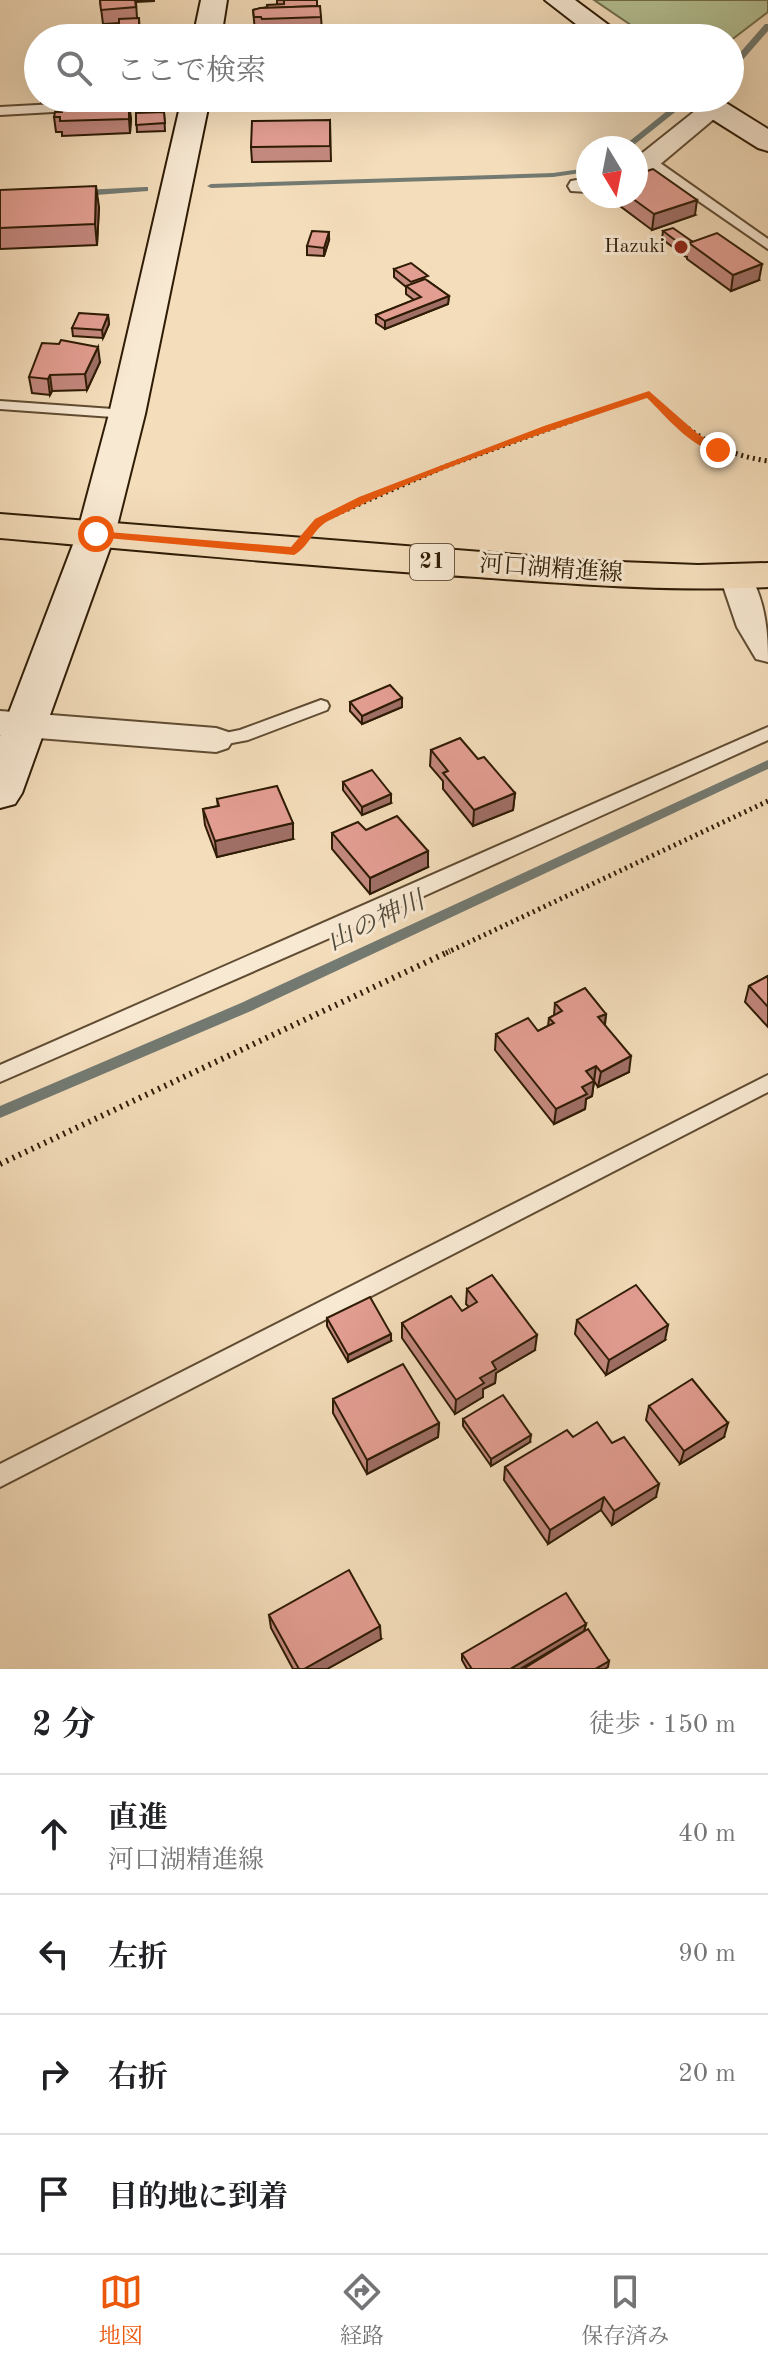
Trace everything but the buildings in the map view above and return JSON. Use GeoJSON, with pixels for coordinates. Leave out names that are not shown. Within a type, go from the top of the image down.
{"type":"FeatureCollection","features":[{"type":"Feature","properties":{"kind":"main road","name":"河口湖精進線"},"geometry":{"type":"LineString","coordinates":[[0,526],[619,575],[752,576]]}},
{"type":"Feature","properties":{"kind":"street"},"geometry":{"type":"LineString","coordinates":[[210,24],[214,0]]}},
{"type":"Feature","properties":{"kind":"street"},"geometry":{"type":"LineString","coordinates":[[558,0],[592,24]]}},
{"type":"Feature","properties":{"kind":"street"},"geometry":{"type":"LineString","coordinates":[[0,793],[13,724],[96,534],[127,414],[192,112]]}},
{"type":"Feature","properties":{"kind":"street"},"geometry":{"type":"LineString","coordinates":[[648,158],[697,112]]}},
{"type":"Feature","properties":{"kind":"street"},"geometry":{"type":"LineString","coordinates":[[720,112],[768,142]]}},
{"type":"Feature","properties":{"kind":"street"},"geometry":{"type":"LineString","coordinates":[[752,576],[753,627],[768,651]]}},
{"type":"Feature","properties":{"kind":"street"},"geometry":{"type":"LineString","coordinates":[[13,724],[216,740]]}},
{"type":"Feature","properties":{"kind":"lane"},"geometry":{"type":"LineString","coordinates":[[0,111],[24,110]]}},
{"type":"Feature","properties":{"kind":"lane"},"geometry":{"type":"LineString","coordinates":[[648,168],[768,245]]}},
{"type":"Feature","properties":{"kind":"lane"},"geometry":{"type":"LineString","coordinates":[[0,405],[127,414]]}},
{"type":"Feature","properties":{"kind":"lane"},"geometry":{"type":"LineString","coordinates":[[216,740],[242,736],[321,706]]}},
{"type":"Feature","properties":{"kind":"lane"},"geometry":{"type":"LineString","coordinates":[[0,1074],[379,909],[768,733]]}},
{"type":"Feature","properties":{"kind":"lane"},"geometry":{"type":"LineString","coordinates":[[0,1476],[768,1083]]}},
{"type":"Feature","properties":{"kind":"path"},"geometry":{"type":"LineString","coordinates":[[294,551],[319,521],[363,500],[548,428],[649,394],[694,437],[718,450],[747,459],[768,461]]}},
{"type":"Feature","properties":{"kind":"path"},"geometry":{"type":"LineString","coordinates":[[0,1164],[768,801]]}},
{"type":"Feature","properties":{"kind":"green space"},"geometry":{"type":"Polygon","coordinates":[[[594,0],[768,0],[768,12],[744,30],[744,24],[629,24],[594,0]]]}},
{"type":"Feature","properties":{"kind":"waterway"},"geometry":{"type":"LineString","coordinates":[[744,53],[768,26]]}},
{"type":"Feature","properties":{"kind":"waterway"},"geometry":{"type":"LineString","coordinates":[[640,136],[671,112]]}},
{"type":"Feature","properties":{"kind":"waterway"},"geometry":{"type":"LineString","coordinates":[[211,186],[576,172]]}},
{"type":"Feature","properties":{"kind":"waterway"},"geometry":{"type":"LineString","coordinates":[[83,193],[145,189]]}},
{"type":"Feature","properties":{"kind":"waterway","name":"山の神川"},"geometry":{"type":"LineString","coordinates":[[0,1112],[246,1007],[768,764]]}},
{"type":"Feature","properties":{"kind":"place","name":"Hazuki"},"geometry":{"type":"Point","coordinates":[681,247]}},
{"type":"Feature","properties":{"kind":"route"},"geometry":{"type":"LineString","coordinates":[[96,534],[294,551],[319,521],[363,500],[548,428],[649,394],[694,437],[718,450]]}}]}
